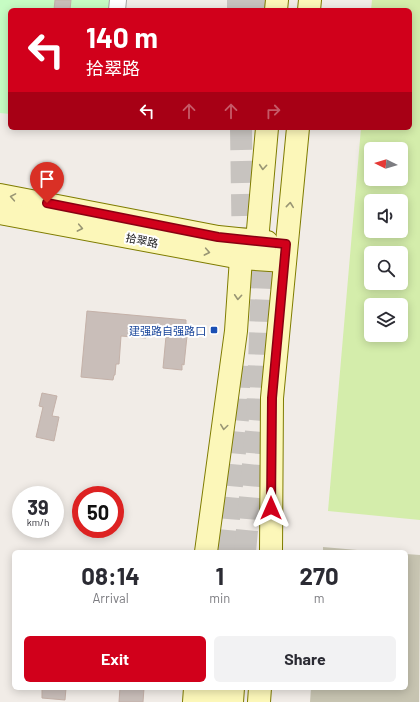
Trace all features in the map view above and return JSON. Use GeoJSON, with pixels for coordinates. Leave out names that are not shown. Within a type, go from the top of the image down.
{"type":"FeatureCollection","features":[{"type":"Feature","properties":{"kind":"main road"},"geometry":{"type":"LineString","coordinates":[[206,550],[234,346],[241,258],[257,241],[266,130]]}},
{"type":"Feature","properties":{"kind":"main road"},"geometry":{"type":"LineString","coordinates":[[271,550],[272,398],[298,130]]}},
{"type":"Feature","properties":{"kind":"main road","name":"拾翠路"},"geometry":{"type":"LineString","coordinates":[[0,195],[218,237],[257,241],[285,252]]}},
{"type":"Feature","properties":{"kind":"main road","name":"拾翠路"},"geometry":{"type":"LineString","coordinates":[[0,213],[241,258],[285,252]]}},
{"type":"Feature","properties":{"kind":"main road"},"geometry":{"type":"LineString","coordinates":[[194,702],[195,690]]}},
{"type":"Feature","properties":{"kind":"main road"},"geometry":{"type":"LineString","coordinates":[[214,702],[215,690]]}},
{"type":"Feature","properties":{"kind":"main road"},"geometry":{"type":"LineString","coordinates":[[232,702],[233,690]]}},
{"type":"Feature","properties":{"kind":"main road"},"geometry":{"type":"LineString","coordinates":[[258,702],[260,690]]}},
{"type":"Feature","properties":{"kind":"shaded area"},"geometry":{"type":"Polygon","coordinates":[[[323,547],[357,550],[323,550],[323,547]]]}},
{"type":"Feature","properties":{"kind":"shaded area"},"geometry":{"type":"Polygon","coordinates":[[[408,554],[420,555],[419,702],[310,702],[311,690],[408,690],[408,554]]]}},
{"type":"Feature","properties":{"kind":"green space"},"geometry":{"type":"Polygon","coordinates":[[[0,0],[118,0],[117,8],[8,8],[8,114],[0,113],[0,0]]]}},
{"type":"Feature","properties":{"kind":"green space"},"geometry":{"type":"Polygon","coordinates":[[[372,0],[420,0],[420,520],[328,511],[361,130],[412,130],[412,8],[371,8],[372,0]]]}},
{"type":"Feature","properties":{"kind":"building"},"geometry":{"type":"Polygon","coordinates":[[[55,0],[71,0],[70,8],[54,8],[55,0]]]}},
{"type":"Feature","properties":{"kind":"building"},"geometry":{"type":"Polygon","coordinates":[[[87,311],[186,320],[186,326],[188,326],[184,365],[182,364],[182,370],[163,368],[166,336],[146,334],[146,338],[121,336],[119,364],[116,364],[113,380],[81,377],[87,311]]]}},
{"type":"Feature","properties":{"kind":"building"},"geometry":{"type":"Polygon","coordinates":[[[42,393],[57,396],[52,416],[59,417],[54,441],[36,437],[43,407],[39,406],[42,393]]]}},
{"type":"Feature","properties":{"kind":"building"},"geometry":{"type":"Polygon","coordinates":[[[42,690],[66,690],[65,700],[42,698],[42,690]]]}},
{"type":"Feature","properties":{"kind":"building"},"geometry":{"type":"Polygon","coordinates":[[[120,690],[144,690],[143,702],[119,702],[120,690]]]}},
{"type":"Feature","properties":{"kind":"tunnel"},"geometry":{"type":"LineString","coordinates":[[238,0],[238,8]]}},
{"type":"Feature","properties":{"kind":"tunnel"},"geometry":{"type":"LineString","coordinates":[[260,0],[260,8]]}},
{"type":"Feature","properties":{"kind":"tunnel"},"geometry":{"type":"LineString","coordinates":[[241,130],[243,259]]}},
{"type":"Feature","properties":{"kind":"tunnel"},"geometry":{"type":"LineString","coordinates":[[245,550],[257,420],[262,240]]}},
{"type":"Feature","properties":{"kind":"tunnel"},"geometry":{"type":"LineString","coordinates":[[226,550],[238,418],[240,357]]}},
{"type":"Feature","properties":{"kind":"place","name":"建强路自强路口"},"geometry":{"type":"Point","coordinates":[214,330]}},
{"type":"Feature","properties":{"kind":"route"},"geometry":{"type":"LineString","coordinates":[[47,203],[218,237],[286,244],[272,398],[271,508]]}}]}
